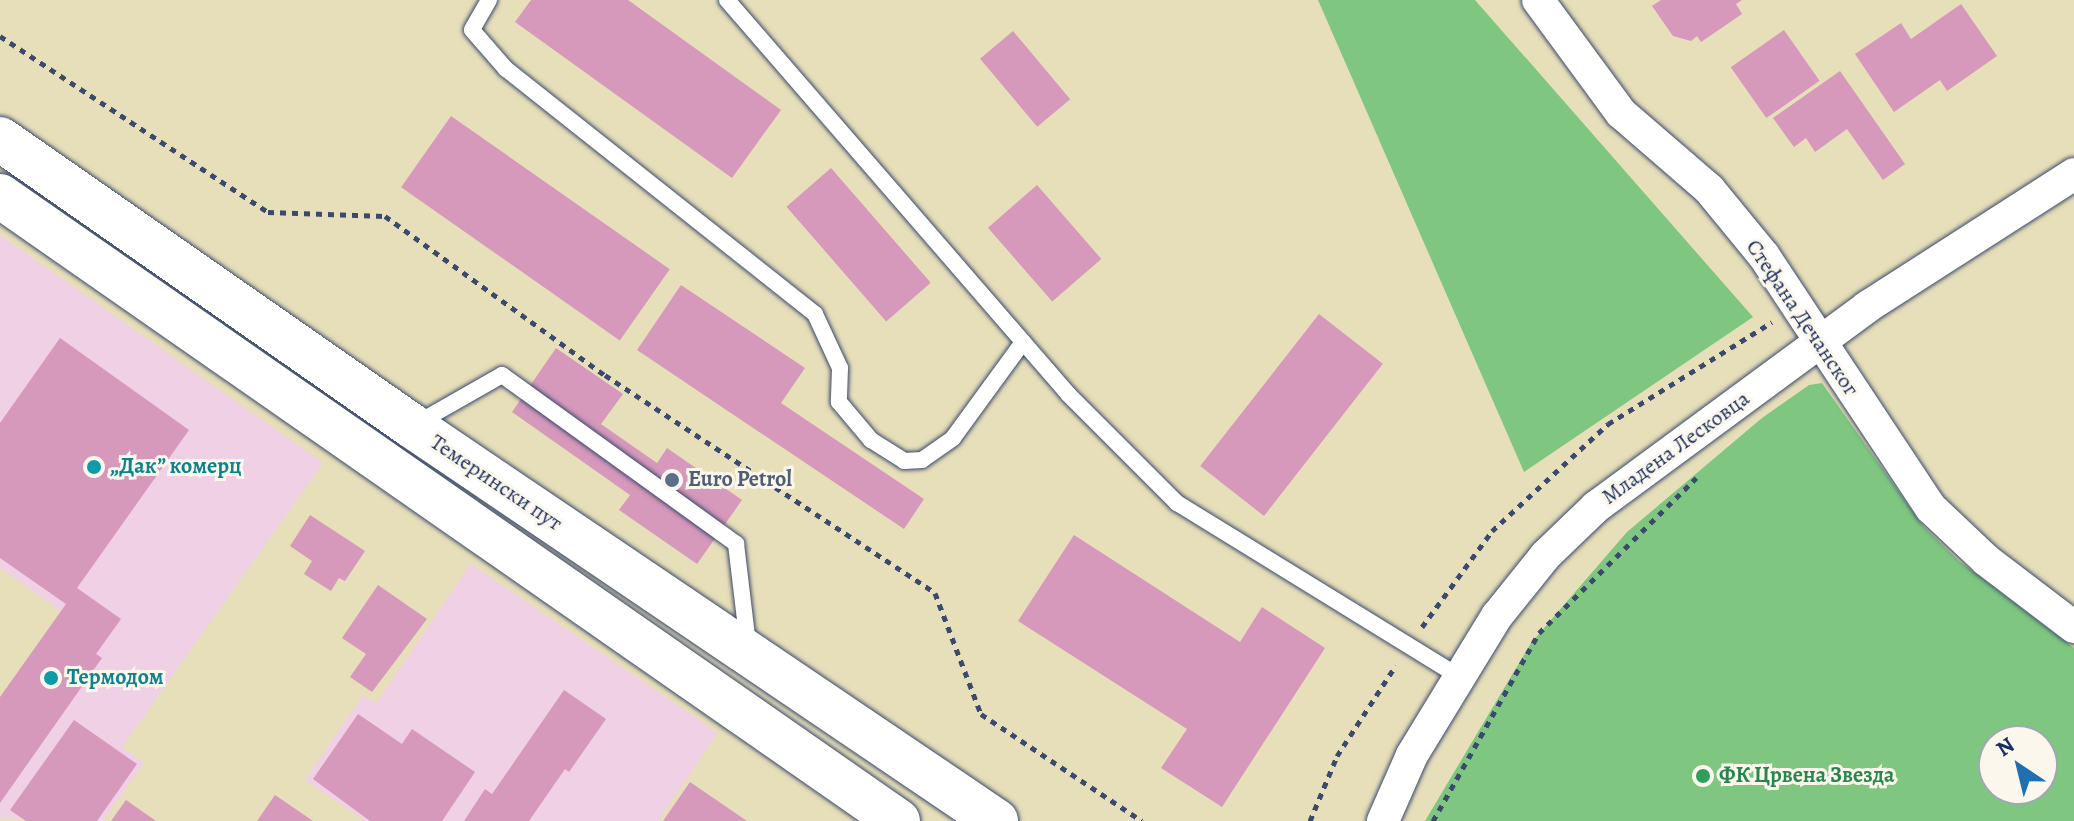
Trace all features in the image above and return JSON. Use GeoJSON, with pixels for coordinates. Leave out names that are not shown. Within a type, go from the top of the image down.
{"type":"FeatureCollection","features":[{"type":"Feature","properties":{"kind":"main road","name":"Темерински пут"},"geometry":{"type":"LineString","coordinates":[[0,139],[412,426],[996,821]]}},
{"type":"Feature","properties":{"kind":"main road"},"geometry":{"type":"LineString","coordinates":[[0,196],[898,821]]}},
{"type":"Feature","properties":{"kind":"street","name":"Стефана Дечанског"},"geometry":{"type":"LineString","coordinates":[[1538,0],[1621,113],[1709,189],[1764,256],[1818,344],[1931,508],[1986,560],[2074,627]]}},
{"type":"Feature","properties":{"kind":"street","name":"Младена Лесковца"},"geometry":{"type":"LineString","coordinates":[[1383,821],[1412,755],[1458,676],[1545,556],[1596,507],[1818,344],[2074,174]]}},
{"type":"Feature","properties":{"kind":"lane"},"geometry":{"type":"LineString","coordinates":[[489,0],[472,30],[506,69],[815,314],[840,368],[839,402],[871,440],[904,461],[922,460],[953,438],[1023,342]]}},
{"type":"Feature","properties":{"kind":"lane"},"geometry":{"type":"LineString","coordinates":[[727,0],[1023,342],[1177,503],[1458,676]]}},
{"type":"Feature","properties":{"kind":"lane"},"geometry":{"type":"LineString","coordinates":[[412,426],[502,375],[736,544],[749,654]]}},
{"type":"Feature","properties":{"kind":"path"},"geometry":{"type":"LineString","coordinates":[[0,36],[268,212],[385,216],[605,375],[935,593],[981,714],[1142,821]]}},
{"type":"Feature","properties":{"kind":"path"},"geometry":{"type":"LineString","coordinates":[[1433,821],[1539,633],[1700,475]]}},
{"type":"Feature","properties":{"kind":"shaded area"},"geometry":{"type":"Polygon","coordinates":[[[0,235],[323,463],[122,747],[144,763],[103,821],[0,818],[0,698],[61,611],[0,568],[0,235]]]}},
{"type":"Feature","properties":{"kind":"shaded area"},"geometry":{"type":"Polygon","coordinates":[[[471,564],[718,733],[658,821],[365,821],[305,780],[363,695],[376,703],[471,564]]]}},
{"type":"Feature","properties":{"kind":"green space"},"geometry":{"type":"Polygon","coordinates":[[[1318,0],[1475,0],[1753,317],[1524,472],[1318,0]]]}},
{"type":"Feature","properties":{"kind":"green space"},"geometry":{"type":"Polygon","coordinates":[[[1822,383],[1923,526],[1959,561],[2074,648],[2074,821],[1425,821],[1531,643],[1627,532],[1762,418],[1809,385],[1822,383]]]}},
{"type":"Feature","properties":{"kind":"building"},"geometry":{"type":"Polygon","coordinates":[[[531,0],[628,0],[781,110],[732,178],[515,22],[531,0]]]}},
{"type":"Feature","properties":{"kind":"building"},"geometry":{"type":"Polygon","coordinates":[[[1661,0],[1742,0],[1736,4],[1742,14],[1701,42],[1697,36],[1691,41],[1673,36],[1652,6],[1661,0]]]}},
{"type":"Feature","properties":{"kind":"building"},"geometry":{"type":"Polygon","coordinates":[[[1961,4],[1997,56],[1947,91],[1940,80],[1894,112],[1855,54],[1901,23],[1911,39],[1961,4]]]}},
{"type":"Feature","properties":{"kind":"building"},"geometry":{"type":"Polygon","coordinates":[[[1784,30],[1820,81],[1766,118],[1731,67],[1784,30]]]}},
{"type":"Feature","properties":{"kind":"building"},"geometry":{"type":"Polygon","coordinates":[[[1013,31],[1070,99],[1037,127],[980,59],[1013,31]]]}},
{"type":"Feature","properties":{"kind":"building"},"geometry":{"type":"Polygon","coordinates":[[[1840,71],[1905,164],[1883,180],[1847,129],[1815,152],[1806,138],[1794,147],[1773,118],[1840,71]]]}},
{"type":"Feature","properties":{"kind":"building"},"geometry":{"type":"Polygon","coordinates":[[[451,116],[670,269],[620,340],[401,187],[451,116]]]}},
{"type":"Feature","properties":{"kind":"building"},"geometry":{"type":"Polygon","coordinates":[[[831,168],[931,283],[886,321],[786,207],[831,168]]]}},
{"type":"Feature","properties":{"kind":"building"},"geometry":{"type":"Polygon","coordinates":[[[1037,185],[1101,259],[1052,302],[988,228],[1037,185]]]}},
{"type":"Feature","properties":{"kind":"building"},"geometry":{"type":"Polygon","coordinates":[[[681,285],[805,368],[781,403],[924,499],[904,529],[637,350],[681,285]]]}},
{"type":"Feature","properties":{"kind":"building"},"geometry":{"type":"Polygon","coordinates":[[[1319,314],[1383,364],[1264,516],[1200,466],[1319,314]]]}},
{"type":"Feature","properties":{"kind":"building"},"geometry":{"type":"Polygon","coordinates":[[[60,338],[189,430],[77,588],[121,619],[96,654],[102,658],[0,803],[0,697],[66,604],[0,558],[0,423],[60,338]]]}},
{"type":"Feature","properties":{"kind":"building"},"geometry":{"type":"Polygon","coordinates":[[[556,348],[623,394],[601,424],[657,463],[667,448],[742,500],[697,564],[619,510],[630,495],[512,412],[556,348]]]}},
{"type":"Feature","properties":{"kind":"building"},"geometry":{"type":"Polygon","coordinates":[[[310,515],[365,551],[345,581],[339,578],[331,591],[304,574],[312,561],[290,546],[310,515]]]}},
{"type":"Feature","properties":{"kind":"building"},"geometry":{"type":"Polygon","coordinates":[[[1074,535],[1240,642],[1262,607],[1325,648],[1222,807],[1161,768],[1187,729],[1018,621],[1074,535]]]}},
{"type":"Feature","properties":{"kind":"building"},"geometry":{"type":"Polygon","coordinates":[[[378,585],[427,619],[372,692],[350,677],[366,654],[342,638],[378,585]]]}},
{"type":"Feature","properties":{"kind":"building"},"geometry":{"type":"Polygon","coordinates":[[[564,690],[606,719],[569,772],[565,769],[529,821],[464,821],[485,789],[492,794],[564,690]]]}},
{"type":"Feature","properties":{"kind":"building"},"geometry":{"type":"Polygon","coordinates":[[[358,714],[402,744],[412,729],[475,772],[442,821],[370,821],[313,779],[358,714]]]}},
{"type":"Feature","properties":{"kind":"building"},"geometry":{"type":"Polygon","coordinates":[[[74,720],[137,764],[97,821],[26,821],[10,810],[74,720]]]}},
{"type":"Feature","properties":{"kind":"building"},"geometry":{"type":"Polygon","coordinates":[[[690,782],[747,821],[663,821],[690,782]]]}},
{"type":"Feature","properties":{"kind":"building"},"geometry":{"type":"Polygon","coordinates":[[[275,795],[313,821],[257,821],[275,795]]]}},
{"type":"Feature","properties":{"kind":"building"},"geometry":{"type":"Polygon","coordinates":[[[126,800],[156,821],[111,821],[126,800]]]}},
{"type":"Feature","properties":{"kind":"place","name":"„Дак” комерц"},"geometry":{"type":"Point","coordinates":[94,467]}},
{"type":"Feature","properties":{"kind":"place","name":"Euro Petrol"},"geometry":{"type":"Point","coordinates":[672,480]}},
{"type":"Feature","properties":{"kind":"place","name":"Термодом"},"geometry":{"type":"Point","coordinates":[51,678]}},
{"type":"Feature","properties":{"kind":"place","name":"ФК Црвена Звезда"},"geometry":{"type":"Point","coordinates":[1703,776]}}]}
